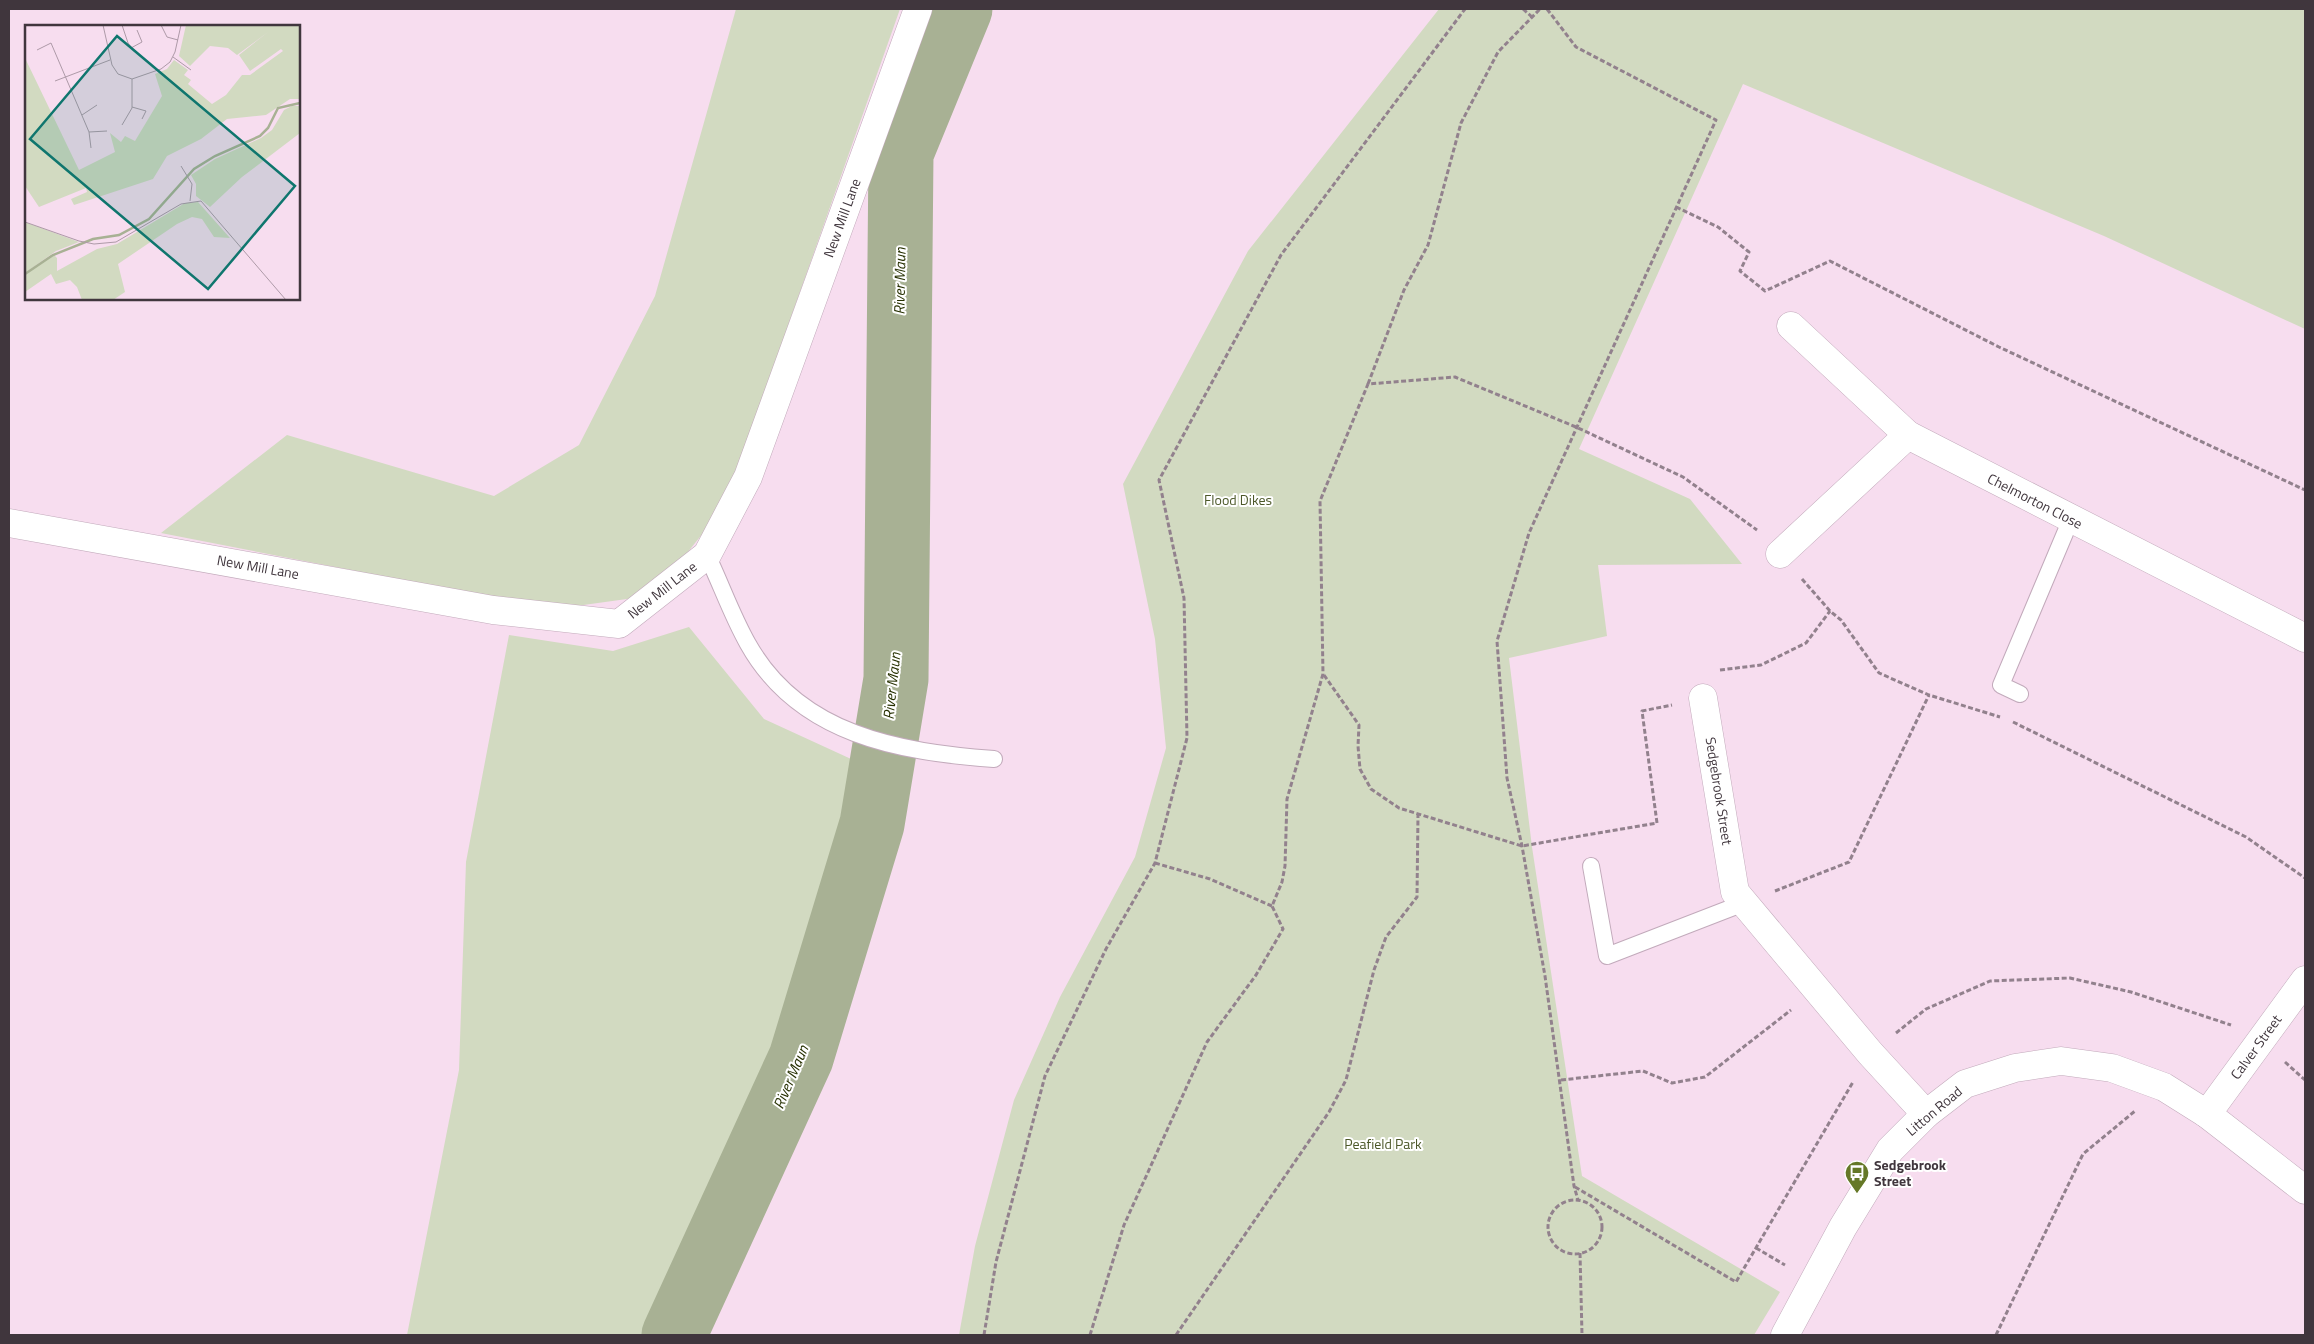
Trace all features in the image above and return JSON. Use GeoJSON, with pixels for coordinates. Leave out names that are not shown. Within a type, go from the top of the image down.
{"type":"FeatureCollection","features":[{"type":"Feature","properties":{"kind":"street","name":"New Mill Lane"},"geometry":{"type":"LineString","coordinates":[[9,523],[493,610],[619,624],[707,555],[748,477],[918,9]]}},
{"type":"Feature","properties":{"kind":"street","name":"Chelmorton Close"},"geometry":{"type":"LineString","coordinates":[[1791,326],[1908,435],[2305,638]]}},
{"type":"Feature","properties":{"kind":"street"},"geometry":{"type":"LineString","coordinates":[[1780,554],[1908,435]]}},
{"type":"Feature","properties":{"kind":"street","name":"Sedgebrook Street"},"geometry":{"type":"LineString","coordinates":[[1704,698],[1735,892],[1870,1052],[1926,1114]]}},
{"type":"Feature","properties":{"kind":"street","name":"Calver Street"},"geometry":{"type":"LineString","coordinates":[[2207,1114],[2305,980]]}},
{"type":"Feature","properties":{"kind":"street","name":"Litton Road"},"geometry":{"type":"LineString","coordinates":[[1785,1335],[1843,1227],[1890,1150],[1926,1114],[1965,1084],[2015,1068],[2061,1061],[2112,1068],[2164,1087],[2207,1114],[2305,1190]]}},
{"type":"Feature","properties":{"kind":"lane"},"geometry":{"type":"LineString","coordinates":[[2020,694],[2001,685],[2071,519]]}},
{"type":"Feature","properties":{"kind":"lane"},"geometry":{"type":"LineString","coordinates":[[707,555],[748,645],[770,677],[794,700],[839,728],[904,748],[950,756],[994,759]]}},
{"type":"Feature","properties":{"kind":"lane"},"geometry":{"type":"LineString","coordinates":[[1592,866],[1607,956],[1744,903]]}},
{"type":"Feature","properties":{"kind":"path"},"geometry":{"type":"LineString","coordinates":[[984,1335],[996,1262],[1045,1076],[1106,949],[1154,863],[1187,738],[1184,598],[1159,480],[1281,255],[1465,9]]}},
{"type":"Feature","properties":{"kind":"path"},"geometry":{"type":"LineString","coordinates":[[1523,9],[1532,17]]}},
{"type":"Feature","properties":{"kind":"path"},"geometry":{"type":"LineString","coordinates":[[1272,906],[1282,882],[1285,866],[1287,799],[1323,674],[1320,501],[1404,290],[1428,245],[1461,123],[1498,52],[1540,9]]}},
{"type":"Feature","properties":{"kind":"path"},"geometry":{"type":"LineString","coordinates":[[1547,9],[1576,47],[1716,120],[1529,534],[1497,641],[1506,778],[1522,846],[1561,1080],[1574,1186],[1578,1200]]}},
{"type":"Feature","properties":{"kind":"path"},"geometry":{"type":"LineString","coordinates":[[1676,208],[1718,227],[1749,252],[1740,271],[1765,291],[1830,261],[2000,347],[2305,490]]}},
{"type":"Feature","properties":{"kind":"path"},"geometry":{"type":"LineString","coordinates":[[1368,384],[1454,377],[1576,427],[1683,477],[1757,530],[1830,611],[1841,620],[1879,673],[1929,695],[2002,718]]}},
{"type":"Feature","properties":{"kind":"path"},"geometry":{"type":"LineString","coordinates":[[1717,670],[1761,665],[1806,643],[1830,611]]}},
{"type":"Feature","properties":{"kind":"path"},"geometry":{"type":"LineString","coordinates":[[1323,674],[1359,725],[1360,769],[1372,790],[1399,808],[1522,846],[1657,823],[1642,711],[1704,698]]}},
{"type":"Feature","properties":{"kind":"path"},"geometry":{"type":"LineString","coordinates":[[1744,903],[1849,862],[1929,695]]}},
{"type":"Feature","properties":{"kind":"path"},"geometry":{"type":"LineString","coordinates":[[2011,720],[2246,838],[2305,878]]}},
{"type":"Feature","properties":{"kind":"path"},"geometry":{"type":"LineString","coordinates":[[1176,1335],[1329,1112],[1346,1080],[1374,970],[1386,937],[1417,897],[1418,814]]}},
{"type":"Feature","properties":{"kind":"path"},"geometry":{"type":"LineString","coordinates":[[1090,1335],[1124,1225],[1207,1042],[1256,975],[1283,929],[1272,906],[1210,879],[1154,863]]}},
{"type":"Feature","properties":{"kind":"path"},"geometry":{"type":"LineString","coordinates":[[1574,1186],[1736,1282],[1870,1052],[1926,1009],[1990,981],[2070,978],[2131,992],[2238,1027],[2261,1041],[2305,1080]]}},
{"type":"Feature","properties":{"kind":"path"},"geometry":{"type":"LineString","coordinates":[[1561,1080],[1643,1071],[1672,1083],[1706,1077],[1817,989]]}},
{"type":"Feature","properties":{"kind":"path"},"geometry":{"type":"LineString","coordinates":[[1996,1335],[2083,1154],[2164,1087]]}},
{"type":"Feature","properties":{"kind":"path"},"geometry":{"type":"LineString","coordinates":[[1578,1200],[1591,1206],[1598,1212],[1602,1222],[1600,1237],[1595,1245],[1580,1253],[1567,1253],[1558,1248],[1549,1234],[1548,1225],[1557,1207],[1569,1201],[1578,1200]]}},
{"type":"Feature","properties":{"kind":"path"},"geometry":{"type":"LineString","coordinates":[[1580,1253],[1582,1335]]}},
{"type":"Feature","properties":{"kind":"green space"},"geometry":{"type":"Polygon","coordinates":[[[736,9],[900,9],[724,507],[683,558],[634,598],[569,607],[520,603],[161,533],[287,435],[494,496],[579,445],[655,296],[736,9]]]}},
{"type":"Feature","properties":{"kind":"green space"},"geometry":{"type":"Polygon","coordinates":[[[1439,9],[2305,9],[2305,329],[2104,236],[1743,84],[1579,449],[1690,499],[1742,564],[1598,565],[1607,636],[1509,658],[1532,847],[1582,1176],[1780,1292],[1754,1335],[959,1335],[975,1246],[1014,1100],[1060,997],[1135,857],[1166,748],[1155,639],[1123,484],[1248,251],[1439,9]]]}},
{"type":"Feature","properties":{"kind":"green space"},"geometry":{"type":"Polygon","coordinates":[[[689,627],[764,719],[862,764],[780,1033],[651,1335],[407,1335],[459,1070],[466,862],[509,635],[613,651],[689,627]]]}},
{"type":"Feature","properties":{"kind":"waterway","name":"River Maun"},"geometry":{"type":"LineString","coordinates":[[674,1335],[801,1058],[872,824],[896,679],[901,153],[960,9]]}},
{"type":"Feature","properties":{"kind":"place","name":"Sedgebrook Street"},"geometry":{"type":"Point","coordinates":[1857,1194]}},
{"type":"Feature","properties":{"kind":"park label","name":"Flood Dikes"},"geometry":{"type":"Point","coordinates":[1238,500]}},
{"type":"Feature","properties":{"kind":"park label","name":"Peafield Park"},"geometry":{"type":"Point","coordinates":[1383,1144]}}]}
